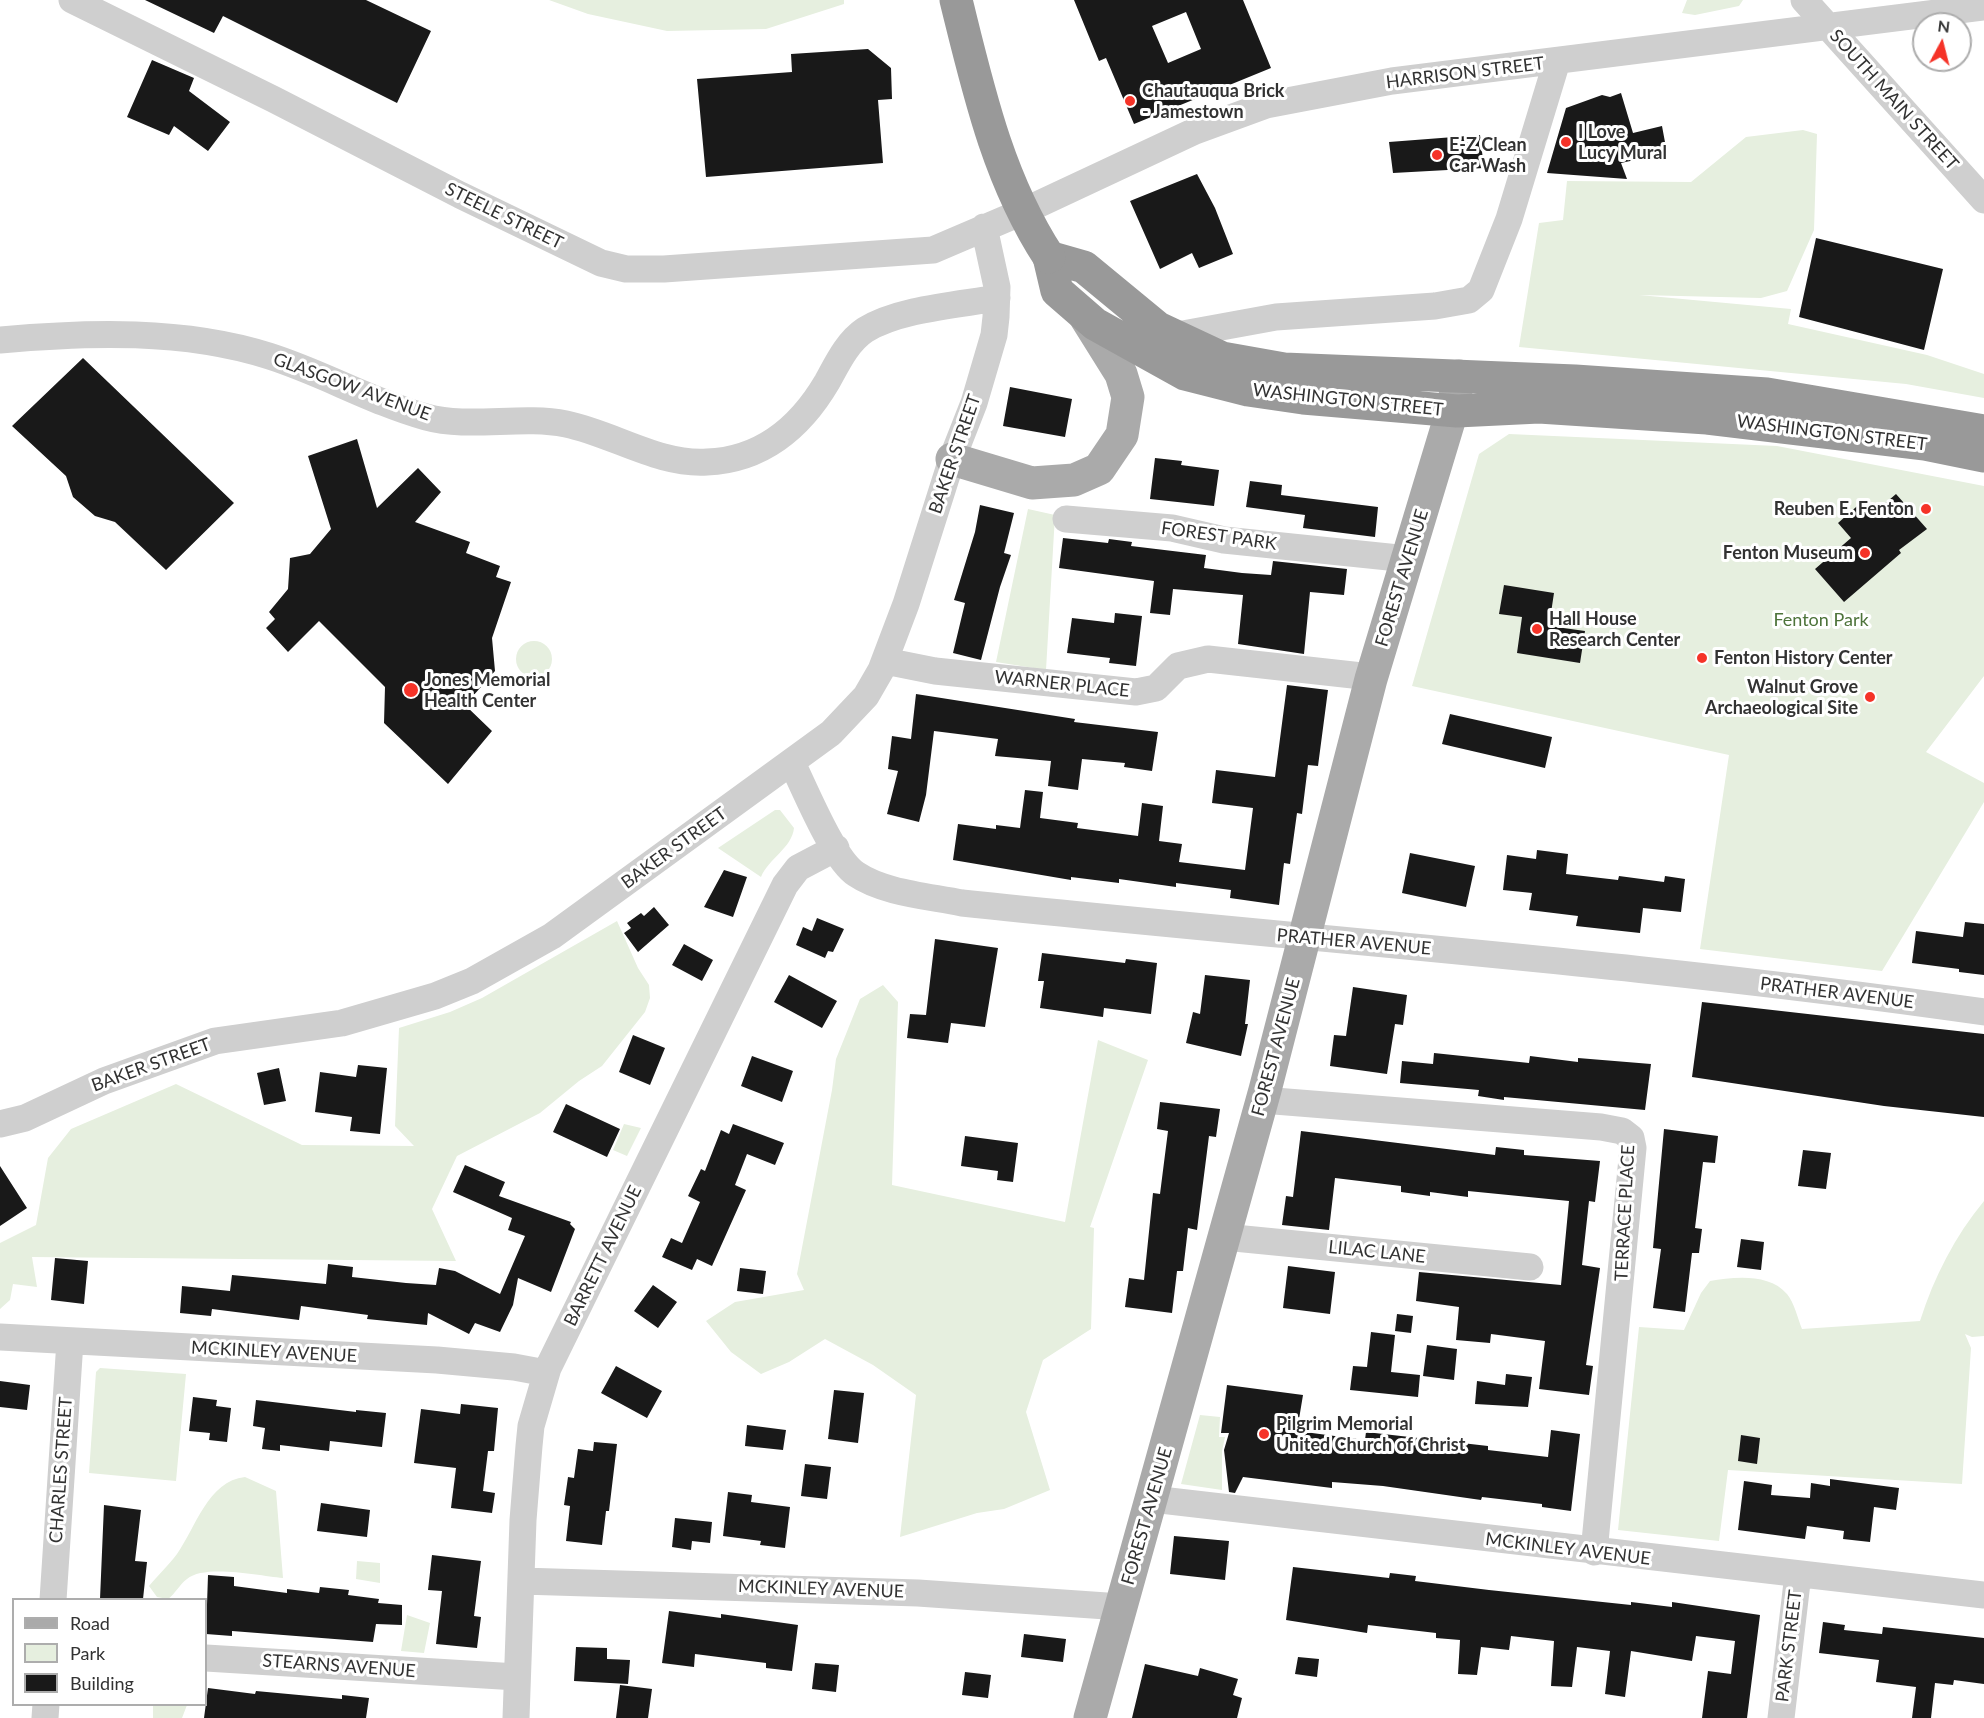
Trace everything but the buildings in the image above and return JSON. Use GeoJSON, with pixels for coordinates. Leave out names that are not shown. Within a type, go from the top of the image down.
{"type":"FeatureCollection","features":[{"type":"Feature","properties":{"kind":"highway"},"geometry":{"type":"LineString","coordinates":[[956,0],[981,104],[1005,173],[1031,229],[1049,257]]}},
{"type":"Feature","properties":{"kind":"highway","name":"WASHINGTON STREET"},"geometry":{"type":"LineString","coordinates":[[1984,431],[1767,394],[1458,376],[1284,369],[1222,358],[1172,336],[1083,267],[1049,257],[1057,291],[1086,318],[1185,374],[1227,385],[1303,398],[1452,411],[1539,407],[1707,417],[1925,444],[1984,456]]}},
{"type":"Feature","properties":{"kind":"main road"},"geometry":{"type":"LineString","coordinates":[[952,459],[1032,483],[1074,480],[1099,469],[1122,435],[1128,397],[1121,375],[1086,318]]}},
{"type":"Feature","properties":{"kind":"main road","name":"FOREST AVENUE"},"geometry":{"type":"LineString","coordinates":[[1090,1718],[1262,1100],[1371,677],[1452,411],[1458,376]]}},
{"type":"Feature","properties":{"kind":"street","name":"STEELE STREET"},"geometry":{"type":"LineString","coordinates":[[72,0],[273,99],[460,195],[601,263],[626,269],[664,269],[895,253],[933,249],[977,230]]}},
{"type":"Feature","properties":{"kind":"street","name":"SOUTH MAIN STREET"},"geometry":{"type":"LineString","coordinates":[[1804,0],[1984,200]]}},
{"type":"Feature","properties":{"kind":"street","name":"HARRISON STREET"},"geometry":{"type":"LineString","coordinates":[[977,230],[1195,131],[1266,105],[1392,81],[1984,7]]}},
{"type":"Feature","properties":{"kind":"street"},"geometry":{"type":"LineString","coordinates":[[1172,336],[1276,318],[1435,306],[1469,300],[1481,290],[1509,219],[1557,61]]}},
{"type":"Feature","properties":{"kind":"street","name":"BAKER STREET"},"geometry":{"type":"LineString","coordinates":[[0,1124],[25,1118],[104,1081],[214,1041],[342,1023],[435,996],[472,981],[552,936],[831,733],[867,696],[885,661],[906,604],[952,459],[974,403],[994,336],[996,298],[992,257],[977,230]]}},
{"type":"Feature","properties":{"kind":"street","name":"GLASGOW AVENUE"},"geometry":{"type":"LineString","coordinates":[[0,340],[82,335],[192,340],[267,355],[428,417],[484,422],[548,421],[614,438],[661,457],[687,463],[709,462],[756,453],[789,430],[821,392],[850,344],[865,331],[903,316],[996,298]]}},
{"type":"Feature","properties":{"kind":"street","name":"FOREST PARK"},"geometry":{"type":"LineString","coordinates":[[1066,519],[1179,529],[1224,540],[1408,559]]}},
{"type":"Feature","properties":{"kind":"street","name":"WARNER PLACE"},"geometry":{"type":"LineString","coordinates":[[885,661],[935,671],[1136,692],[1156,688],[1178,666],[1208,659],[1371,677]]}},
{"type":"Feature","properties":{"kind":"street","name":"PRATHER AVENUE"},"geometry":{"type":"LineString","coordinates":[[792,763],[841,859],[854,873],[872,882],[962,903],[1575,963],[1984,1012]]}},
{"type":"Feature","properties":{"kind":"street","name":"BARRETT AVENUE"},"geometry":{"type":"LineString","coordinates":[[516,1718],[523,1520],[531,1426],[546,1373],[784,885],[798,868],[836,848]]}},
{"type":"Feature","properties":{"kind":"street","name":"TERRACE PLACE"},"geometry":{"type":"LineString","coordinates":[[1262,1100],[1600,1127],[1622,1131],[1631,1138],[1633,1148],[1621,1285],[1594,1552]]}},
{"type":"Feature","properties":{"kind":"street","name":"LILAC LANE"},"geometry":{"type":"LineString","coordinates":[[1224,1237],[1530,1267]]}},
{"type":"Feature","properties":{"kind":"street","name":"MCKINLEY AVENUE"},"geometry":{"type":"LineString","coordinates":[[0,1337],[437,1360],[514,1367],[546,1373]]}},
{"type":"Feature","properties":{"kind":"street","name":"CHARLES STREET"},"geometry":{"type":"LineString","coordinates":[[53,1598],[70,1341]]}},
{"type":"Feature","properties":{"kind":"street","name":"MCKINLEY AVENUE"},"geometry":{"type":"LineString","coordinates":[[1152,1499],[1594,1552],[1984,1595]]}},
{"type":"Feature","properties":{"kind":"street","name":"PARK STREET"},"geometry":{"type":"LineString","coordinates":[[1780,1718],[1798,1575]]}},
{"type":"Feature","properties":{"kind":"street","name":"MCKINLEY AVENUE"},"geometry":{"type":"LineString","coordinates":[[521,1581],[918,1593],[1120,1606]]}},
{"type":"Feature","properties":{"kind":"street","name":"STEARNS AVENUE"},"geometry":{"type":"LineString","coordinates":[[207,1658],[517,1677]]}},
{"type":"Feature","properties":{"kind":"green space"},"geometry":{"type":"Polygon","coordinates":[[[549,0],[844,0],[844,4],[766,29],[667,31],[588,14],[549,0]]]}},
{"type":"Feature","properties":{"kind":"green space"},"geometry":{"type":"Polygon","coordinates":[[[1687,0],[1743,0],[1739,6],[1695,15],[1682,13],[1687,0]]]}},
{"type":"Feature","properties":{"kind":"green space"},"geometry":{"type":"Polygon","coordinates":[[[1803,130],[1817,134],[1814,230],[1787,291],[1761,298],[1639,295],[1791,309],[1788,324],[1927,355],[1984,374],[1984,398],[1906,384],[1519,347],[1539,223],[1563,220],[1567,181],[1691,182],[1746,137],[1803,130]]]}},
{"type":"Feature","properties":{"kind":"green space","name":"Fenton Park"},"geometry":{"type":"Polygon","coordinates":[[[1509,434],[1777,446],[1984,486],[1984,676],[1926,752],[1984,783],[1984,802],[1882,971],[1700,949],[1729,755],[1412,686],[1479,454],[1509,434]]]}},
{"type":"Feature","properties":{"kind":"green space"},"geometry":{"type":"Polygon","coordinates":[[[1028,509],[1055,515],[1046,670],[996,662],[1028,509]]]}},
{"type":"Feature","properties":{"kind":"green space"},"geometry":{"type":"Polygon","coordinates":[[[534,641],[547,646],[552,659],[547,672],[534,677],[521,672],[516,659],[521,646],[534,641]]]}},
{"type":"Feature","properties":{"kind":"green space"},"geometry":{"type":"Polygon","coordinates":[[[775,810],[780,810],[794,828],[785,847],[769,864],[761,877],[718,848],[775,810]]]}},
{"type":"Feature","properties":{"kind":"green space"},"geometry":{"type":"Polygon","coordinates":[[[617,921],[638,968],[649,985],[650,998],[645,1012],[602,1066],[579,1081],[540,1113],[457,1156],[432,1209],[456,1261],[32,1257],[37,1287],[13,1284],[10,1300],[0,1309],[0,1243],[36,1225],[48,1158],[71,1129],[176,1084],[302,1145],[414,1146],[395,1126],[399,1028],[450,1012],[482,998],[617,921]]]}},
{"type":"Feature","properties":{"kind":"green space"},"geometry":{"type":"Polygon","coordinates":[[[883,985],[898,1002],[892,1185],[1065,1222],[1098,1040],[1148,1060],[1090,1227],[1094,1228],[1091,1329],[1043,1360],[1026,1412],[1050,1490],[1004,1509],[977,1513],[900,1537],[916,1395],[873,1365],[825,1339],[789,1362],[761,1374],[731,1352],[706,1321],[735,1302],[804,1290],[797,1274],[836,1059],[860,999],[883,985]]]}},
{"type":"Feature","properties":{"kind":"green space"},"geometry":{"type":"Polygon","coordinates":[[[624,1124],[641,1128],[627,1156],[613,1150],[624,1124]]]}},
{"type":"Feature","properties":{"kind":"green space"},"geometry":{"type":"Polygon","coordinates":[[[1984,1201],[1984,1336],[1972,1337],[1965,1334],[1971,1348],[1962,1484],[1728,1470],[1719,1541],[1618,1530],[1639,1327],[1684,1330],[1701,1293],[1710,1281],[1730,1278],[1751,1278],[1780,1287],[1792,1301],[1802,1329],[1920,1321],[1946,1258],[1973,1214],[1984,1201]]]}},
{"type":"Feature","properties":{"kind":"green space"},"geometry":{"type":"Polygon","coordinates":[[[100,1368],[186,1374],[176,1481],[89,1473],[96,1372],[100,1368]]]}},
{"type":"Feature","properties":{"kind":"green space"},"geometry":{"type":"Polygon","coordinates":[[[1200,1415],[1220,1417],[1219,1437],[1225,1437],[1222,1451],[1222,1490],[1181,1484],[1200,1415]]]}},
{"type":"Feature","properties":{"kind":"green space"},"geometry":{"type":"Polygon","coordinates":[[[245,1477],[276,1491],[283,1578],[233,1572],[206,1572],[187,1579],[169,1598],[157,1597],[149,1586],[177,1554],[212,1496],[232,1480],[245,1477]]]}},
{"type":"Feature","properties":{"kind":"green space"},"geometry":{"type":"Polygon","coordinates":[[[357,1561],[380,1563],[380,1583],[356,1579],[357,1561]]]}},
{"type":"Feature","properties":{"kind":"green space"},"geometry":{"type":"Polygon","coordinates":[[[407,1615],[430,1623],[424,1653],[401,1651],[407,1615]]]}},
{"type":"Feature","properties":{"kind":"green space"},"geometry":{"type":"Polygon","coordinates":[[[153,1706],[187,1706],[182,1718],[153,1718],[153,1706]]]}},
{"type":"Feature","properties":{"kind":"place","name":"Chautauqua Brick - Jamestown"},"geometry":{"type":"Point","coordinates":[1130,101]}},
{"type":"Feature","properties":{"kind":"place","name":"I Love Lucy Mural"},"geometry":{"type":"Point","coordinates":[1566,142]}},
{"type":"Feature","properties":{"kind":"place","name":"E-Z Clean Car Wash"},"geometry":{"type":"Point","coordinates":[1437,155]}},
{"type":"Feature","properties":{"kind":"place","name":"Reuben E. Fenton"},"geometry":{"type":"Point","coordinates":[1926,509]}},
{"type":"Feature","properties":{"kind":"place","name":"Fenton Museum"},"geometry":{"type":"Point","coordinates":[1865,553]}},
{"type":"Feature","properties":{"kind":"place","name":"Hall House Research Center"},"geometry":{"type":"Point","coordinates":[1537,629]}},
{"type":"Feature","properties":{"kind":"place","name":"Fenton History Center"},"geometry":{"type":"Point","coordinates":[1702,658]}},
{"type":"Feature","properties":{"kind":"place","name":"Jones Memorial Health Center"},"geometry":{"type":"Point","coordinates":[411,690]}},
{"type":"Feature","properties":{"kind":"place","name":"Walnut Grove Archaeological Site"},"geometry":{"type":"Point","coordinates":[1870,697]}},
{"type":"Feature","properties":{"kind":"place","name":"Pilgrim Memorial United Church of Christ"},"geometry":{"type":"Point","coordinates":[1264,1434]}}]}
